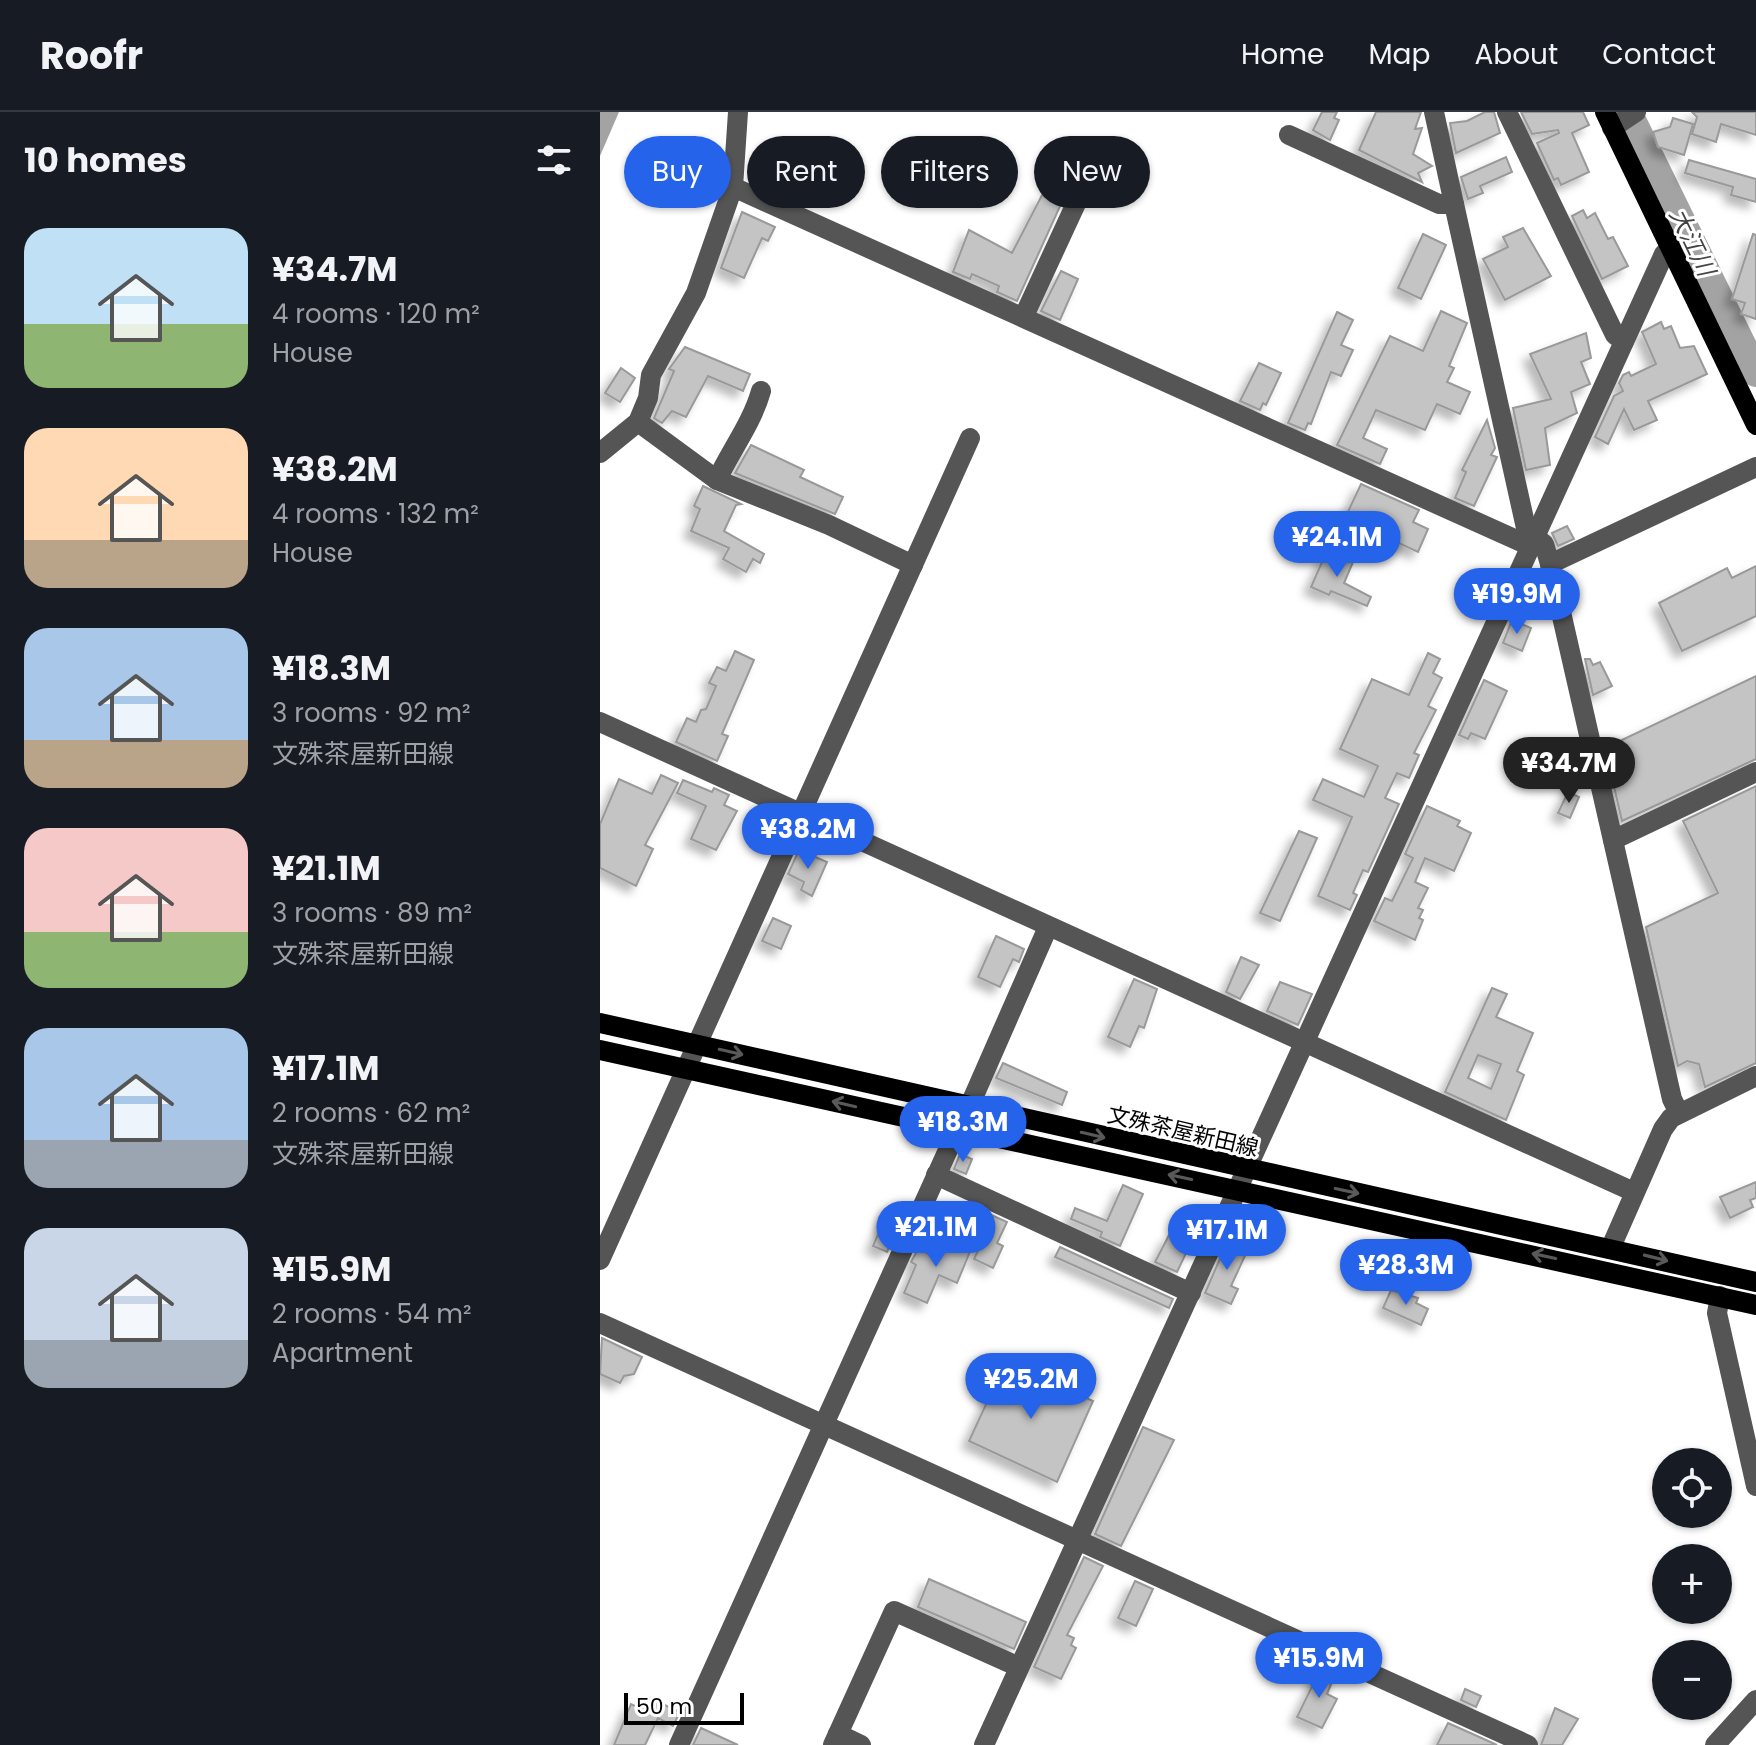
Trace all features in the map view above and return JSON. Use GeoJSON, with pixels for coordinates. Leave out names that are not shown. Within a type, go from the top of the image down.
{"type":"FeatureCollection","features":[{"type":"Feature","properties":{"kind":"main road"},"geometry":{"type":"LineString","coordinates":[[1619,119],[1671,247],[1753,412]]}},
{"type":"Feature","properties":{"kind":"main road","name":"文殊茶屋新田線"},"geometry":{"type":"LineString","coordinates":[[600,1023],[969,1107],[1241,1179],[1756,1305]]}},
{"type":"Feature","properties":{"kind":"main road","name":"文殊茶屋新田線"},"geometry":{"type":"LineString","coordinates":[[600,1050],[957,1130],[1611,1247],[1756,1282]]}},
{"type":"Feature","properties":{"kind":"street"},"geometry":{"type":"LineString","coordinates":[[600,453],[638,422],[648,398],[651,375],[696,293],[733,187],[738,112]]}},
{"type":"Feature","properties":{"kind":"street"},"geometry":{"type":"LineString","coordinates":[[1434,112],[1532,541]]}},
{"type":"Feature","properties":{"kind":"street"},"geometry":{"type":"LineString","coordinates":[[1507,112],[1615,335],[1624,341]]}},
{"type":"Feature","properties":{"kind":"street"},"geometry":{"type":"LineString","coordinates":[[1289,135],[1439,204],[1454,204]]}},
{"type":"Feature","properties":{"kind":"street"},"geometry":{"type":"LineString","coordinates":[[733,187],[1544,544],[1672,1099],[1671,1120],[1634,1192],[1611,1247]]}},
{"type":"Feature","properties":{"kind":"street"},"geometry":{"type":"LineString","coordinates":[[1024,316],[1074,208]]}},
{"type":"Feature","properties":{"kind":"street"},"geometry":{"type":"LineString","coordinates":[[984,1745],[1532,541],[1664,254],[1671,247]]}},
{"type":"Feature","properties":{"kind":"street"},"geometry":{"type":"LineString","coordinates":[[717,480],[733,443],[755,414],[761,391]]}},
{"type":"Feature","properties":{"kind":"street"},"geometry":{"type":"LineString","coordinates":[[638,422],[717,480],[806,515],[913,565]]}},
{"type":"Feature","properties":{"kind":"street"},"geometry":{"type":"LineString","coordinates":[[600,1260],[970,438]]}},
{"type":"Feature","properties":{"kind":"street"},"geometry":{"type":"LineString","coordinates":[[1550,564],[1756,467]]}},
{"type":"Feature","properties":{"kind":"street"},"geometry":{"type":"LineString","coordinates":[[600,722],[1302,1044],[1634,1192]]}},
{"type":"Feature","properties":{"kind":"street"},"geometry":{"type":"LineString","coordinates":[[1613,840],[1756,772]]}},
{"type":"Feature","properties":{"kind":"street"},"geometry":{"type":"LineString","coordinates":[[969,1107],[1048,927]]}},
{"type":"Feature","properties":{"kind":"street"},"geometry":{"type":"LineString","coordinates":[[1671,1120],[1756,1076]]}},
{"type":"Feature","properties":{"kind":"street"},"geometry":{"type":"LineString","coordinates":[[679,1745],[821,1425],[957,1130]]}},
{"type":"Feature","properties":{"kind":"street"},"geometry":{"type":"LineString","coordinates":[[936,1175],[1191,1293]]}},
{"type":"Feature","properties":{"kind":"street"},"geometry":{"type":"LineString","coordinates":[[1720,1296],[1717,1313],[1756,1486]]}},
{"type":"Feature","properties":{"kind":"street"},"geometry":{"type":"LineString","coordinates":[[600,1323],[1528,1745]]}},
{"type":"Feature","properties":{"kind":"street"},"geometry":{"type":"LineString","coordinates":[[861,1745],[835,1740],[894,1611],[1019,1667]]}},
{"type":"Feature","properties":{"kind":"street"},"geometry":{"type":"LineString","coordinates":[[1715,1745],[1756,1700]]}},
{"type":"Feature","properties":{"kind":"shaded area"},"geometry":{"type":"Polygon","coordinates":[[[600,112],[619,112],[600,156],[600,112]]]}},
{"type":"Feature","properties":{"kind":"building"},"geometry":{"type":"Polygon","coordinates":[[[1322,112],[1337,112],[1334,118],[1339,120],[1330,140],[1313,130],[1322,112]]]}},
{"type":"Feature","properties":{"kind":"building"},"geometry":{"type":"Polygon","coordinates":[[[1376,112],[1421,112],[1415,129],[1422,128],[1413,154],[1432,166],[1418,173],[1422,182],[1359,150],[1376,112]]]}},
{"type":"Feature","properties":{"kind":"building"},"geometry":{"type":"Polygon","coordinates":[[[1485,112],[1494,112],[1500,133],[1456,153],[1450,123],[1467,121],[1485,112]]]}},
{"type":"Feature","properties":{"kind":"building"},"geometry":{"type":"Polygon","coordinates":[[[1521,112],[1583,112],[1589,125],[1572,133],[1589,172],[1561,185],[1558,178],[1554,180],[1537,143],[1559,133],[1558,130],[1532,134],[1521,112]]]}},
{"type":"Feature","properties":{"kind":"building"},"geometry":{"type":"Polygon","coordinates":[[[1692,112],[1756,112],[1756,135],[1721,124],[1716,142],[1692,134],[1697,117],[1692,112]]]}},
{"type":"Feature","properties":{"kind":"building"},"geometry":{"type":"Polygon","coordinates":[[[1673,118],[1693,124],[1684,155],[1658,147],[1653,132],[1670,127],[1673,118]]]}},
{"type":"Feature","properties":{"kind":"building"},"geometry":{"type":"Polygon","coordinates":[[[1506,157],[1512,172],[1480,186],[1483,193],[1468,199],[1461,177],[1506,157]]]}},
{"type":"Feature","properties":{"kind":"building"},"geometry":{"type":"Polygon","coordinates":[[[1689,160],[1756,179],[1756,202],[1731,195],[1733,187],[1685,173],[1689,160]]]}},
{"type":"Feature","properties":{"kind":"building"},"geometry":{"type":"Polygon","coordinates":[[[1035,208],[1059,208],[1017,301],[997,292],[999,286],[972,274],[970,279],[953,272],[969,230],[1012,253],[1035,208]]]}},
{"type":"Feature","properties":{"kind":"building"},"geometry":{"type":"Polygon","coordinates":[[[1583,210],[1587,218],[1595,213],[1608,239],[1613,237],[1628,266],[1602,279],[1572,216],[1583,210]]]}},
{"type":"Feature","properties":{"kind":"building"},"geometry":{"type":"Polygon","coordinates":[[[742,212],[775,227],[768,241],[762,238],[744,278],[721,268],[742,212]]]}},
{"type":"Feature","properties":{"kind":"building"},"geometry":{"type":"Polygon","coordinates":[[[1523,228],[1551,276],[1505,300],[1483,259],[1508,247],[1503,237],[1523,228]]]}},
{"type":"Feature","properties":{"kind":"building"},"geometry":{"type":"Polygon","coordinates":[[[1423,234],[1446,245],[1421,299],[1398,288],[1423,234]]]}},
{"type":"Feature","properties":{"kind":"building"},"geometry":{"type":"Polygon","coordinates":[[[1753,234],[1756,235],[1756,319],[1741,314],[1745,303],[1732,299],[1753,234]]]}},
{"type":"Feature","properties":{"kind":"building"},"geometry":{"type":"Polygon","coordinates":[[[1061,271],[1078,279],[1060,320],[1041,311],[1061,271]]]}},
{"type":"Feature","properties":{"kind":"building"},"geometry":{"type":"Polygon","coordinates":[[[1441,311],[1467,323],[1449,366],[1454,368],[1447,382],[1470,392],[1460,414],[1437,404],[1425,430],[1376,410],[1363,438],[1387,449],[1380,464],[1337,445],[1390,336],[1423,351],[1441,311]]]}},
{"type":"Feature","properties":{"kind":"building"},"geometry":{"type":"Polygon","coordinates":[[[1337,312],[1353,320],[1341,345],[1353,350],[1341,376],[1331,372],[1311,424],[1308,423],[1305,430],[1288,423],[1337,312]]]}},
{"type":"Feature","properties":{"kind":"building"},"geometry":{"type":"Polygon","coordinates":[[[1661,322],[1664,329],[1671,326],[1680,348],[1694,346],[1707,374],[1648,401],[1657,420],[1634,430],[1624,409],[1608,444],[1595,437],[1614,396],[1623,391],[1619,383],[1623,375],[1629,372],[1631,376],[1656,364],[1642,332],[1661,322]]]}},
{"type":"Feature","properties":{"kind":"building"},"geometry":{"type":"Polygon","coordinates":[[[1586,333],[1591,358],[1581,362],[1590,384],[1571,392],[1577,413],[1545,428],[1550,465],[1526,470],[1513,408],[1551,399],[1530,354],[1586,333]]]}},
{"type":"Feature","properties":{"kind":"building"},"geometry":{"type":"Polygon","coordinates":[[[685,347],[750,374],[743,391],[708,376],[686,417],[672,411],[662,423],[654,418],[674,371],[669,369],[685,347]]]}},
{"type":"Feature","properties":{"kind":"building"},"geometry":{"type":"Polygon","coordinates":[[[1259,363],[1281,373],[1266,405],[1263,403],[1260,410],[1240,401],[1259,363]]]}},
{"type":"Feature","properties":{"kind":"building"},"geometry":{"type":"Polygon","coordinates":[[[621,368],[635,378],[620,402],[605,393],[621,368]]]}},
{"type":"Feature","properties":{"kind":"building"},"geometry":{"type":"Polygon","coordinates":[[[1487,420],[1495,448],[1491,455],[1497,457],[1474,506],[1455,498],[1466,472],[1462,470],[1487,420]]]}},
{"type":"Feature","properties":{"kind":"building"},"geometry":{"type":"Polygon","coordinates":[[[751,445],[804,470],[800,477],[843,497],[835,514],[735,473],[751,445]]]}},
{"type":"Feature","properties":{"kind":"building"},"geometry":{"type":"Polygon","coordinates":[[[1361,484],[1419,510],[1413,522],[1428,529],[1418,552],[1345,518],[1361,484]]]}},
{"type":"Feature","properties":{"kind":"building"},"geometry":{"type":"Polygon","coordinates":[[[703,486],[741,504],[736,505],[724,531],[764,554],[760,563],[753,559],[746,572],[723,559],[729,548],[691,531],[700,509],[694,506],[703,486]]]}},
{"type":"Feature","properties":{"kind":"building"},"geometry":{"type":"Polygon","coordinates":[[[1567,526],[1574,539],[1558,546],[1552,533],[1567,526]]]}},
{"type":"Feature","properties":{"kind":"building"},"geometry":{"type":"Polygon","coordinates":[[[1326,553],[1353,562],[1344,583],[1371,597],[1367,606],[1331,591],[1329,595],[1311,587],[1326,553]]]}},
{"type":"Feature","properties":{"kind":"building"},"geometry":{"type":"Polygon","coordinates":[[[1756,566],[1756,616],[1682,651],[1659,603],[1727,568],[1732,578],[1756,566]]]}},
{"type":"Feature","properties":{"kind":"building"},"geometry":{"type":"Polygon","coordinates":[[[1526,588],[1534,591],[1523,622],[1513,617],[1526,588]]]}},
{"type":"Feature","properties":{"kind":"building"},"geometry":{"type":"Polygon","coordinates":[[[1512,620],[1531,628],[1522,651],[1503,643],[1512,620]]]}},
{"type":"Feature","properties":{"kind":"building"},"geometry":{"type":"Polygon","coordinates":[[[735,651],[754,660],[722,734],[728,736],[717,761],[676,742],[687,718],[696,722],[701,710],[706,709],[716,686],[709,683],[717,667],[726,671],[735,651]]]}},
{"type":"Feature","properties":{"kind":"building"},"geometry":{"type":"Polygon","coordinates":[[[1428,653],[1440,659],[1433,673],[1442,678],[1428,706],[1436,710],[1414,753],[1419,755],[1409,778],[1397,773],[1385,798],[1399,804],[1368,872],[1363,870],[1353,893],[1357,895],[1350,910],[1318,896],[1352,817],[1313,800],[1323,779],[1364,797],[1378,766],[1340,749],[1372,679],[1409,695],[1428,653]]]}},
{"type":"Feature","properties":{"kind":"building"},"geometry":{"type":"Polygon","coordinates":[[[1585,659],[1590,659],[1593,665],[1600,662],[1612,686],[1593,695],[1585,659]]]}},
{"type":"Feature","properties":{"kind":"building"},"geometry":{"type":"Polygon","coordinates":[[[1756,676],[1756,759],[1622,821],[1605,748],[1756,676]]]}},
{"type":"Feature","properties":{"kind":"building"},"geometry":{"type":"Polygon","coordinates":[[[1484,680],[1507,691],[1485,739],[1471,733],[1468,739],[1459,735],[1484,680]]]}},
{"type":"Feature","properties":{"kind":"building"},"geometry":{"type":"Polygon","coordinates":[[[661,775],[678,783],[645,845],[653,849],[636,886],[600,868],[600,824],[619,779],[652,794],[661,775]]]}},
{"type":"Feature","properties":{"kind":"building"},"geometry":{"type":"Polygon","coordinates":[[[683,780],[712,792],[714,788],[729,795],[724,805],[737,811],[716,850],[691,839],[706,806],[677,793],[683,780]]]}},
{"type":"Feature","properties":{"kind":"building"},"geometry":{"type":"Polygon","coordinates":[[[1756,786],[1756,1063],[1705,1087],[1699,1064],[1687,1061],[1678,1066],[1646,927],[1718,893],[1683,821],[1756,786]]]}},
{"type":"Feature","properties":{"kind":"building"},"geometry":{"type":"Polygon","coordinates":[[[1568,792],[1579,797],[1570,818],[1558,813],[1568,792]]]}},
{"type":"Feature","properties":{"kind":"building"},"geometry":{"type":"Polygon","coordinates":[[[1427,806],[1460,821],[1457,826],[1471,833],[1454,871],[1425,858],[1415,882],[1428,888],[1418,908],[1423,910],[1419,918],[1423,920],[1415,940],[1374,921],[1385,898],[1392,901],[1413,858],[1405,854],[1427,806]]]}},
{"type":"Feature","properties":{"kind":"building"},"geometry":{"type":"Polygon","coordinates":[[[1299,831],[1317,838],[1280,921],[1260,913],[1299,831]]]}},
{"type":"Feature","properties":{"kind":"building"},"geometry":{"type":"Polygon","coordinates":[[[799,850],[827,862],[812,896],[801,890],[804,882],[788,874],[799,850]]]}},
{"type":"Feature","properties":{"kind":"building"},"geometry":{"type":"Polygon","coordinates":[[[773,918],[791,926],[781,949],[762,941],[773,918]]]}},
{"type":"Feature","properties":{"kind":"building"},"geometry":{"type":"Polygon","coordinates":[[[996,936],[1024,949],[1019,962],[1013,959],[1000,987],[978,977],[996,936]]]}},
{"type":"Feature","properties":{"kind":"building"},"geometry":{"type":"Polygon","coordinates":[[[1241,957],[1259,965],[1240,999],[1226,992],[1241,957]]]}},
{"type":"Feature","properties":{"kind":"building"},"geometry":{"type":"Polygon","coordinates":[[[1134,979],[1157,989],[1144,1028],[1139,1026],[1130,1047],[1108,1037],[1134,979]]]}},
{"type":"Feature","properties":{"kind":"building"},"geometry":{"type":"Polygon","coordinates":[[[1280,982],[1312,994],[1298,1025],[1267,1011],[1280,982]]]}},
{"type":"Feature","properties":{"kind":"building"},"geometry":{"type":"Polygon","coordinates":[[[1492,988],[1507,994],[1496,1017],[1533,1033],[1517,1071],[1524,1075],[1506,1120],[1445,1092],[1492,988]],[[1478,1055],[1468,1078],[1491,1089],[1501,1064],[1478,1055]]]}},
{"type":"Feature","properties":{"kind":"building"},"geometry":{"type":"Polygon","coordinates":[[[1003,1063],[1067,1092],[1062,1105],[996,1078],[1003,1063]]]}},
{"type":"Feature","properties":{"kind":"building"},"geometry":{"type":"Polygon","coordinates":[[[960,1154],[972,1159],[966,1174],[954,1169],[960,1154]]]}},
{"type":"Feature","properties":{"kind":"building"},"geometry":{"type":"Polygon","coordinates":[[[1756,1182],[1756,1198],[1750,1200],[1753,1207],[1730,1218],[1720,1197],[1756,1182]]]}},
{"type":"Feature","properties":{"kind":"building"},"geometry":{"type":"Polygon","coordinates":[[[1123,1185],[1143,1194],[1120,1246],[1100,1237],[1102,1232],[1071,1219],[1075,1208],[1107,1221],[1123,1185]]]}},
{"type":"Feature","properties":{"kind":"building"},"geometry":{"type":"Polygon","coordinates":[[[889,1208],[904,1215],[887,1252],[873,1246],[889,1208]]]}},
{"type":"Feature","properties":{"kind":"building"},"geometry":{"type":"Polygon","coordinates":[[[978,1209],[1007,1222],[997,1243],[1003,1246],[993,1268],[974,1259],[990,1224],[975,1217],[978,1209]]]}},
{"type":"Feature","properties":{"kind":"building"},"geometry":{"type":"Polygon","coordinates":[[[1252,1217],[1267,1224],[1257,1246],[1242,1239],[1252,1217]]]}},
{"type":"Feature","properties":{"kind":"building"},"geometry":{"type":"Polygon","coordinates":[[[1169,1235],[1186,1242],[1184,1249],[1187,1251],[1177,1272],[1155,1262],[1169,1235]]]}},
{"type":"Feature","properties":{"kind":"building"},"geometry":{"type":"Polygon","coordinates":[[[1229,1238],[1249,1247],[1231,1286],[1238,1289],[1231,1304],[1205,1293],[1229,1238]]]}},
{"type":"Feature","properties":{"kind":"building"},"geometry":{"type":"Polygon","coordinates":[[[949,1240],[972,1247],[957,1283],[939,1275],[927,1303],[904,1293],[916,1265],[911,1262],[918,1249],[940,1259],[949,1240]]]}},
{"type":"Feature","properties":{"kind":"building"},"geometry":{"type":"Polygon","coordinates":[[[1060,1247],[1173,1299],[1169,1308],[1055,1257],[1060,1247]]]}},
{"type":"Feature","properties":{"kind":"building"},"geometry":{"type":"Polygon","coordinates":[[[1391,1290],[1418,1298],[1416,1303],[1428,1309],[1421,1325],[1383,1308],[1391,1290]]]}},
{"type":"Feature","properties":{"kind":"building"},"geometry":{"type":"Polygon","coordinates":[[[602,1338],[642,1357],[634,1374],[624,1376],[620,1383],[600,1374],[602,1338]]]}},
{"type":"Feature","properties":{"kind":"building"},"geometry":{"type":"Polygon","coordinates":[[[1006,1361],[1093,1401],[1057,1482],[969,1441],[1006,1361]]]}},
{"type":"Feature","properties":{"kind":"building"},"geometry":{"type":"Polygon","coordinates":[[[1143,1427],[1174,1440],[1121,1546],[1095,1534],[1143,1427]]]}},
{"type":"Feature","properties":{"kind":"building"},"geometry":{"type":"Polygon","coordinates":[[[1084,1557],[1103,1566],[1067,1635],[1074,1638],[1071,1645],[1076,1648],[1061,1679],[1034,1667],[1084,1557]]]}},
{"type":"Feature","properties":{"kind":"building"},"geometry":{"type":"Polygon","coordinates":[[[929,1579],[1026,1622],[1014,1649],[918,1607],[929,1579]]]}},
{"type":"Feature","properties":{"kind":"building"},"geometry":{"type":"Polygon","coordinates":[[[1135,1581],[1153,1589],[1136,1626],[1118,1618],[1135,1581]]]}},
{"type":"Feature","properties":{"kind":"building"},"geometry":{"type":"Polygon","coordinates":[[[1322,1666],[1336,1672],[1327,1694],[1337,1699],[1322,1728],[1297,1717],[1322,1666]]]}},
{"type":"Feature","properties":{"kind":"building"},"geometry":{"type":"Polygon","coordinates":[[[1465,1689],[1481,1696],[1476,1707],[1461,1700],[1465,1689]]]}},
{"type":"Feature","properties":{"kind":"building"},"geometry":{"type":"Polygon","coordinates":[[[647,1697],[680,1712],[673,1726],[658,1718],[645,1745],[614,1745],[631,1704],[641,1709],[647,1697]]]}},
{"type":"Feature","properties":{"kind":"building"},"geometry":{"type":"Polygon","coordinates":[[[1555,1708],[1578,1719],[1562,1745],[1541,1745],[1555,1708]]]}},
{"type":"Feature","properties":{"kind":"building"},"geometry":{"type":"Polygon","coordinates":[[[1448,1723],[1466,1731],[1497,1745],[1437,1745],[1448,1723]]]}},
{"type":"Feature","properties":{"kind":"building"},"geometry":{"type":"Polygon","coordinates":[[[701,1728],[738,1745],[693,1745],[701,1728]]]}},
{"type":"Feature","properties":{"kind":"waterway","name":"大江川"},"geometry":{"type":"LineString","coordinates":[[1628,112],[1756,373]]}}]}
